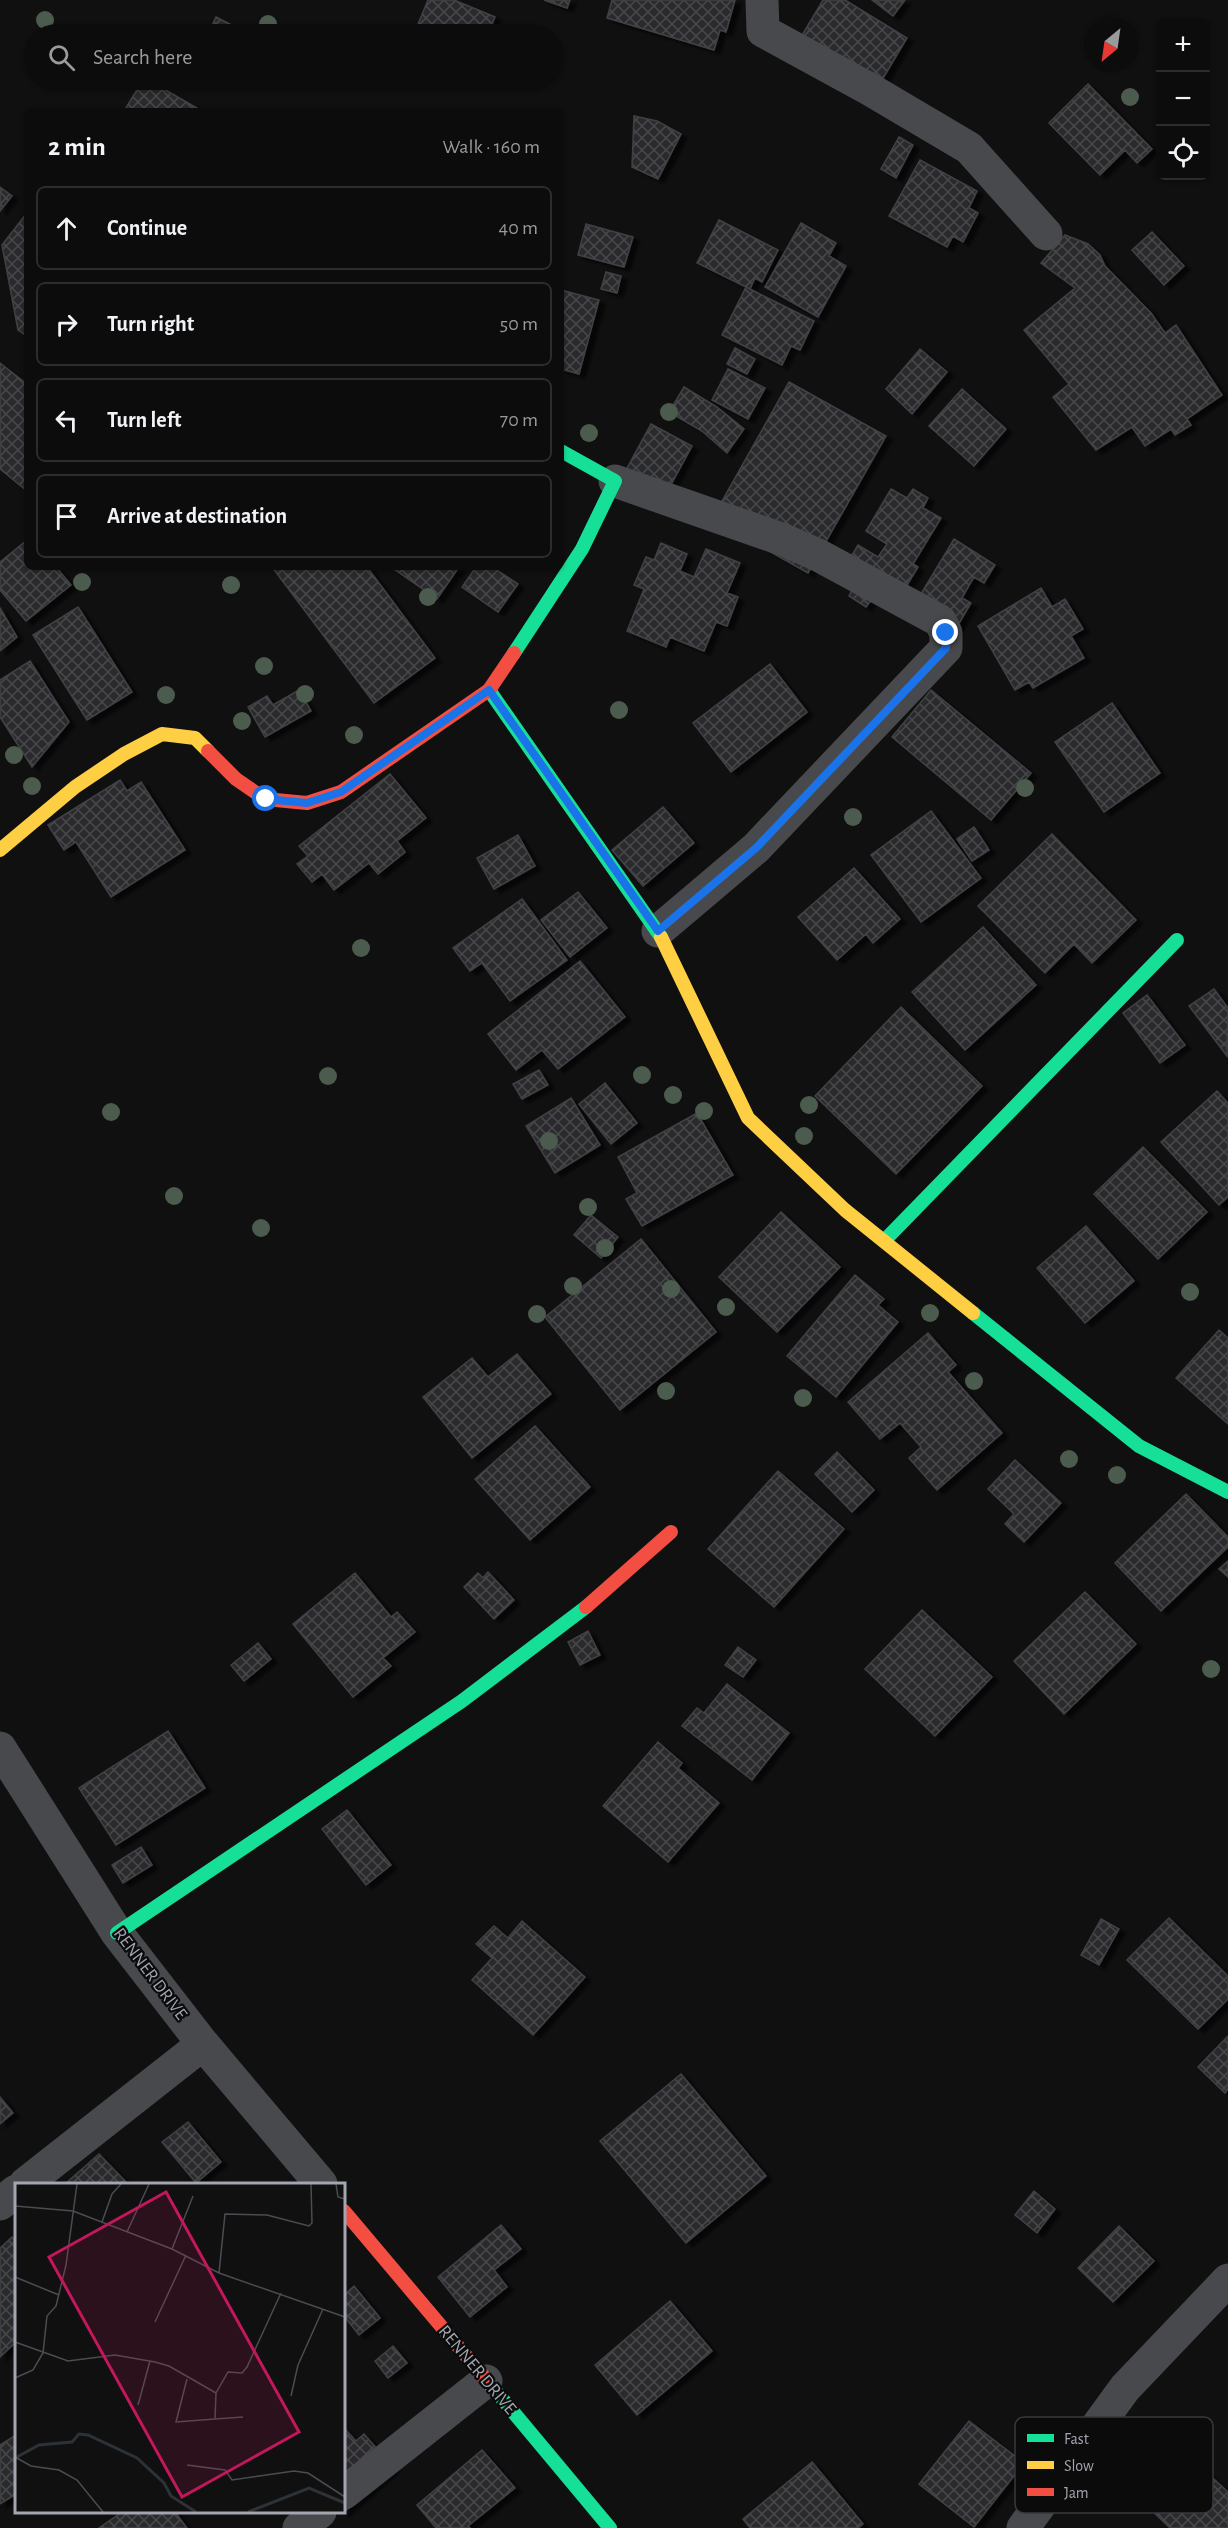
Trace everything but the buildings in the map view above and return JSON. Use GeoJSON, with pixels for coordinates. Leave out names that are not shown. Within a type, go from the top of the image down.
{"type":"FeatureCollection","features":[{"type":"Feature","properties":{"kind":"street"},"geometry":{"type":"LineString","coordinates":[[762,0],[763,31],[871,90],[969,148],[1046,234]]}},
{"type":"Feature","properties":{"kind":"street"},"geometry":{"type":"LineString","coordinates":[[564,453],[615,481],[801,548],[939,621],[946,633],[946,648],[756,848],[658,931]]}},
{"type":"Feature","properties":{"kind":"street"},"geometry":{"type":"LineString","coordinates":[[0,850],[75,787],[124,754],[162,734],[195,738],[236,779],[266,799],[307,803],[341,792],[489,690],[582,549],[615,481]]}},
{"type":"Feature","properties":{"kind":"street"},"geometry":{"type":"LineString","coordinates":[[489,690],[658,931],[748,1118],[845,1210],[999,1331],[1139,1446],[1228,1492]]}},
{"type":"Feature","properties":{"kind":"street"},"geometry":{"type":"LineString","coordinates":[[884,1241],[1177,939]]}},
{"type":"Feature","properties":{"kind":"street"},"geometry":{"type":"LineString","coordinates":[[117,1933],[462,1701],[591,1603],[671,1532]]}},
{"type":"Feature","properties":{"kind":"street","name":"RENNER DRIVE"},"geometry":{"type":"LineString","coordinates":[[0,1748],[117,1933],[203,2044],[320,2183]]}},
{"type":"Feature","properties":{"kind":"street"},"geometry":{"type":"LineString","coordinates":[[26,2183],[203,2044]]}},
{"type":"Feature","properties":{"kind":"street"},"geometry":{"type":"LineString","coordinates":[[0,2204],[15,2192]]}},
{"type":"Feature","properties":{"kind":"street","name":"RENNER DRIVE"},"geometry":{"type":"LineString","coordinates":[[345,2212],[610,2528]]}},
{"type":"Feature","properties":{"kind":"street"},"geometry":{"type":"LineString","coordinates":[[1104,2417],[1125,2388],[1228,2280]]}},
{"type":"Feature","properties":{"kind":"street"},"geometry":{"type":"LineString","coordinates":[[345,2492],[486,2381]]}},
{"type":"Feature","properties":{"kind":"street"},"geometry":{"type":"LineString","coordinates":[[299,2528],[318,2513]]}},
{"type":"Feature","properties":{"kind":"street"},"geometry":{"type":"LineString","coordinates":[[1023,2528],[1034,2513]]}},
{"type":"Feature","properties":{"kind":"traffic: fast"},"geometry":{"type":"LineString","coordinates":[[514,653],[582,549],[615,481],[564,453]]}},
{"type":"Feature","properties":{"kind":"traffic: fast"},"geometry":{"type":"LineString","coordinates":[[489,690],[661,937]]}},
{"type":"Feature","properties":{"kind":"traffic: fast"},"geometry":{"type":"LineString","coordinates":[[884,1241],[1177,940]]}},
{"type":"Feature","properties":{"kind":"traffic: fast"},"geometry":{"type":"LineString","coordinates":[[973,1313],[1139,1446],[1228,1492]]}},
{"type":"Feature","properties":{"kind":"traffic: fast"},"geometry":{"type":"LineString","coordinates":[[117,1933],[462,1701],[586,1607]]}},
{"type":"Feature","properties":{"kind":"traffic: fast"},"geometry":{"type":"LineString","coordinates":[[489,2383],[610,2528]]}},
{"type":"Feature","properties":{"kind":"traffic: slow"},"geometry":{"type":"LineString","coordinates":[[0,850],[75,787],[124,754],[162,734],[195,738],[208,751]]}},
{"type":"Feature","properties":{"kind":"traffic: slow"},"geometry":{"type":"LineString","coordinates":[[661,937],[748,1118],[845,1210],[973,1313]]}},
{"type":"Feature","properties":{"kind":"traffic: jam"},"geometry":{"type":"LineString","coordinates":[[208,751],[236,779],[265,799],[307,803],[341,792],[489,690],[514,653]]}},
{"type":"Feature","properties":{"kind":"traffic: jam"},"geometry":{"type":"LineString","coordinates":[[586,1607],[671,1532]]}},
{"type":"Feature","properties":{"kind":"traffic: jam"},"geometry":{"type":"LineString","coordinates":[[345,2212],[489,2383]]}},
{"type":"Feature","properties":{"kind":"route"},"geometry":{"type":"LineString","coordinates":[[266,799],[307,803],[341,792],[489,690],[658,931],[756,848],[946,648],[946,633]]}}]}
